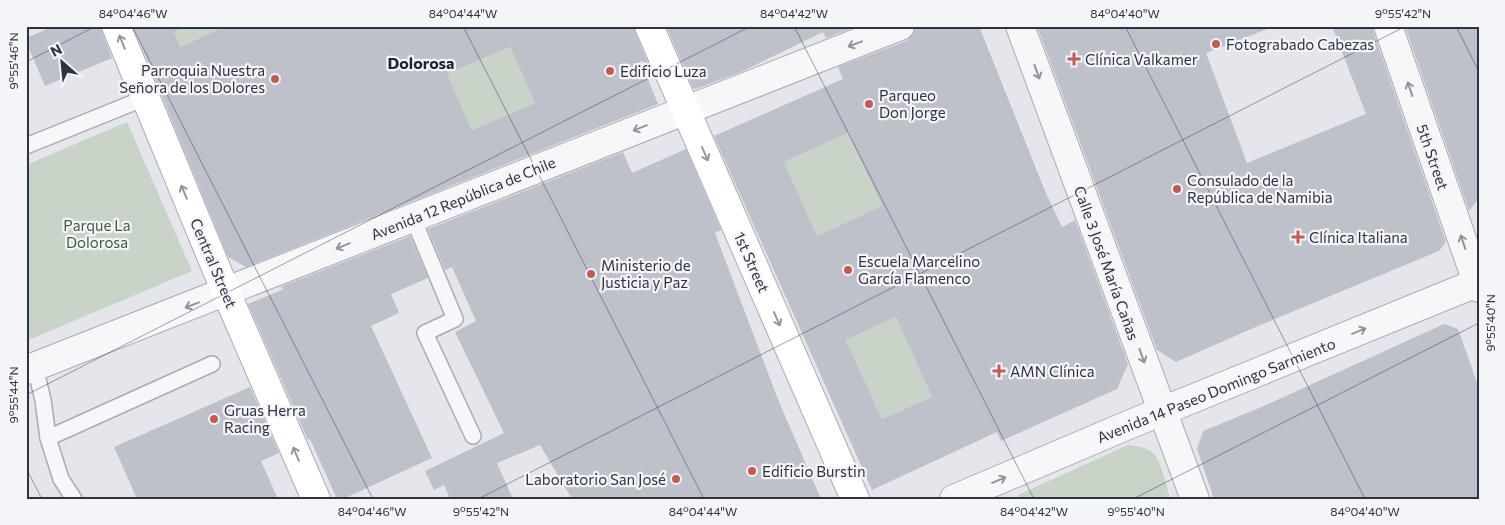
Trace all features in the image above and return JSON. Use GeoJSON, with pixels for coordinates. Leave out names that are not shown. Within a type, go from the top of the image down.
{"type":"FeatureCollection","features":[{"type":"Feature","properties":{"kind":"street","name":"Central Street"},"geometry":{"type":"LineString","coordinates":[[116,26],[226,292],[316,499]]}},
{"type":"Feature","properties":{"kind":"street","name":"1st Street"},"geometry":{"type":"LineString","coordinates":[[648,26],[855,499]]}},
{"type":"Feature","properties":{"kind":"street","name":"Avenida 12 República de Chile"},"geometry":{"type":"LineString","coordinates":[[30,369],[900,26]]}},
{"type":"Feature","properties":{"kind":"street","name":"Calle 3 José María Cañas"},"geometry":{"type":"LineString","coordinates":[[1020,26],[1195,499]]}},
{"type":"Feature","properties":{"kind":"street","name":"5th Street"},"geometry":{"type":"LineString","coordinates":[[1388,26],[1478,284]]}},
{"type":"Feature","properties":{"kind":"street","name":"Avenida 14 Paseo Domingo Sarmiento"},"geometry":{"type":"LineString","coordinates":[[954,499],[1162,411],[1478,284]]}},
{"type":"Feature","properties":{"kind":"lane"},"geometry":{"type":"LineString","coordinates":[[26,146],[145,98]]}},
{"type":"Feature","properties":{"kind":"lane"},"geometry":{"type":"LineString","coordinates":[[413,218],[455,319],[425,333],[473,436]]}},
{"type":"Feature","properties":{"kind":"lane"},"geometry":{"type":"LineString","coordinates":[[48,438],[212,364]]}},
{"type":"Feature","properties":{"kind":"lane"},"geometry":{"type":"LineString","coordinates":[[30,369],[43,400],[48,438],[61,479],[74,499]]}},
{"type":"Feature","properties":{"kind":"green space"},"geometry":{"type":"Polygon","coordinates":[[[171,26],[226,26],[180,47],[171,26]]]}},
{"type":"Feature","properties":{"kind":"green space"},"geometry":{"type":"Polygon","coordinates":[[[510,47],[535,103],[472,130],[447,74],[510,47]]]}},
{"type":"Feature","properties":{"kind":"green space","name":"Parque La Dolorosa"},"geometry":{"type":"Polygon","coordinates":[[[127,122],[192,271],[26,341],[26,165],[127,122]]]}},
{"type":"Feature","properties":{"kind":"green space"},"geometry":{"type":"Polygon","coordinates":[[[848,133],[882,206],[817,236],[784,162],[848,133]]]}},
{"type":"Feature","properties":{"kind":"green space"},"geometry":{"type":"Polygon","coordinates":[[[934,300],[948,331],[910,348],[932,397],[882,419],[846,340],[934,300]]]}},
{"type":"Feature","properties":{"kind":"green space"},"geometry":{"type":"Polygon","coordinates":[[[1128,445],[1145,448],[1157,457],[1170,499],[1020,499],[1018,495],[1128,445]]]}},
{"type":"Feature","properties":{"kind":"building"},"geometry":{"type":"Polygon","coordinates":[[[54,26],[101,26],[112,58],[45,86],[26,38],[54,26]]]}},
{"type":"Feature","properties":{"kind":"building"},"geometry":{"type":"Polygon","coordinates":[[[133,26],[186,26],[174,32],[180,47],[226,26],[634,26],[649,65],[640,60],[658,104],[246,267],[228,257],[133,26]],[[510,47],[447,74],[472,130],[535,103],[510,47]]]}},
{"type":"Feature","properties":{"kind":"building"},"geometry":{"type":"Polygon","coordinates":[[[666,26],[857,26],[826,38],[823,32],[743,71],[696,89],[693,88],[666,26]]]}},
{"type":"Feature","properties":{"kind":"building"},"geometry":{"type":"Polygon","coordinates":[[[915,26],[979,26],[1045,191],[1062,227],[1075,220],[1128,364],[1117,389],[1001,441],[997,432],[872,490],[714,136],[843,79],[838,67],[906,41],[912,35],[915,26]],[[848,133],[784,162],[817,236],[882,206],[848,133]],[[896,317],[846,340],[882,419],[932,397],[896,317]]]}},
{"type":"Feature","properties":{"kind":"building"},"geometry":{"type":"Polygon","coordinates":[[[1037,26],[1270,26],[1270,28],[1206,53],[1247,163],[1366,114],[1332,26],[1373,26],[1373,31],[1446,242],[1439,251],[1176,362],[1157,350],[1037,26]]]}},
{"type":"Feature","properties":{"kind":"building"},"geometry":{"type":"Polygon","coordinates":[[[1405,26],[1479,26],[1479,198],[1469,211],[1405,26]]]}},
{"type":"Feature","properties":{"kind":"building","name":"Ministerio de Justicia y Paz"},"geometry":{"type":"Polygon","coordinates":[[[686,149],[721,230],[715,233],[779,402],[821,499],[572,499],[540,445],[497,463],[513,499],[450,499],[444,485],[434,490],[425,471],[504,433],[455,332],[476,321],[452,267],[445,270],[428,229],[623,152],[632,173],[686,149]]]}},
{"type":"Feature","properties":{"kind":"building"},"geometry":{"type":"Polygon","coordinates":[[[410,236],[428,278],[391,294],[399,313],[371,326],[432,458],[343,499],[337,499],[310,439],[308,440],[248,304],[284,289],[280,287],[410,236]]]}},
{"type":"Feature","properties":{"kind":"building"},"geometry":{"type":"Polygon","coordinates":[[[1444,324],[1458,329],[1479,388],[1479,499],[1214,499],[1197,449],[1203,431],[1264,406],[1444,324]]]}},
{"type":"Feature","properties":{"kind":"building","name":"Gruas Herra Racing"},"geometry":{"type":"Polygon","coordinates":[[[250,387],[279,453],[261,461],[278,499],[137,499],[114,447],[250,387]]]}},
{"type":"Feature","properties":{"kind":"place","name":"Fotograbado Cabezas"},"geometry":{"type":"Point","coordinates":[1216,44]}},
{"type":"Feature","properties":{"kind":"place","name":"Clínica Valkamer"},"geometry":{"type":"Point","coordinates":[1074,59]}},
{"type":"Feature","properties":{"kind":"place","name":"Edificio Luza"},"geometry":{"type":"Point","coordinates":[610,71]}},
{"type":"Feature","properties":{"kind":"place","name":"Parroquia Nuestra Señora de los Dolores"},"geometry":{"type":"Point","coordinates":[275,79]}},
{"type":"Feature","properties":{"kind":"place","name":"Parqueo Don Jorge"},"geometry":{"type":"Point","coordinates":[869,104]}},
{"type":"Feature","properties":{"kind":"place","name":"Consulado de la República de Namibia"},"geometry":{"type":"Point","coordinates":[1177,189]}},
{"type":"Feature","properties":{"kind":"place","name":"Clínica Italiana"},"geometry":{"type":"Point","coordinates":[1298,237]}},
{"type":"Feature","properties":{"kind":"place","name":"Escuela Marcelino García Flamenco"},"geometry":{"type":"Point","coordinates":[848,270]}},
{"type":"Feature","properties":{"kind":"place","name":"Ministerio de Justicia y Paz"},"geometry":{"type":"Point","coordinates":[591,274]}},
{"type":"Feature","properties":{"kind":"place","name":"AMN Clínica"},"geometry":{"type":"Point","coordinates":[999,371]}},
{"type":"Feature","properties":{"kind":"place","name":"Gruas Herra Racing"},"geometry":{"type":"Point","coordinates":[214,419]}},
{"type":"Feature","properties":{"kind":"place","name":"Edificio Burstin"},"geometry":{"type":"Point","coordinates":[752,471]}},
{"type":"Feature","properties":{"kind":"place","name":"Laboratorio San José"},"geometry":{"type":"Point","coordinates":[676,479]}},
{"type":"Feature","properties":{"kind":"district","name":"Dolorosa"},"geometry":{"type":"Point","coordinates":[421,62]}}]}
